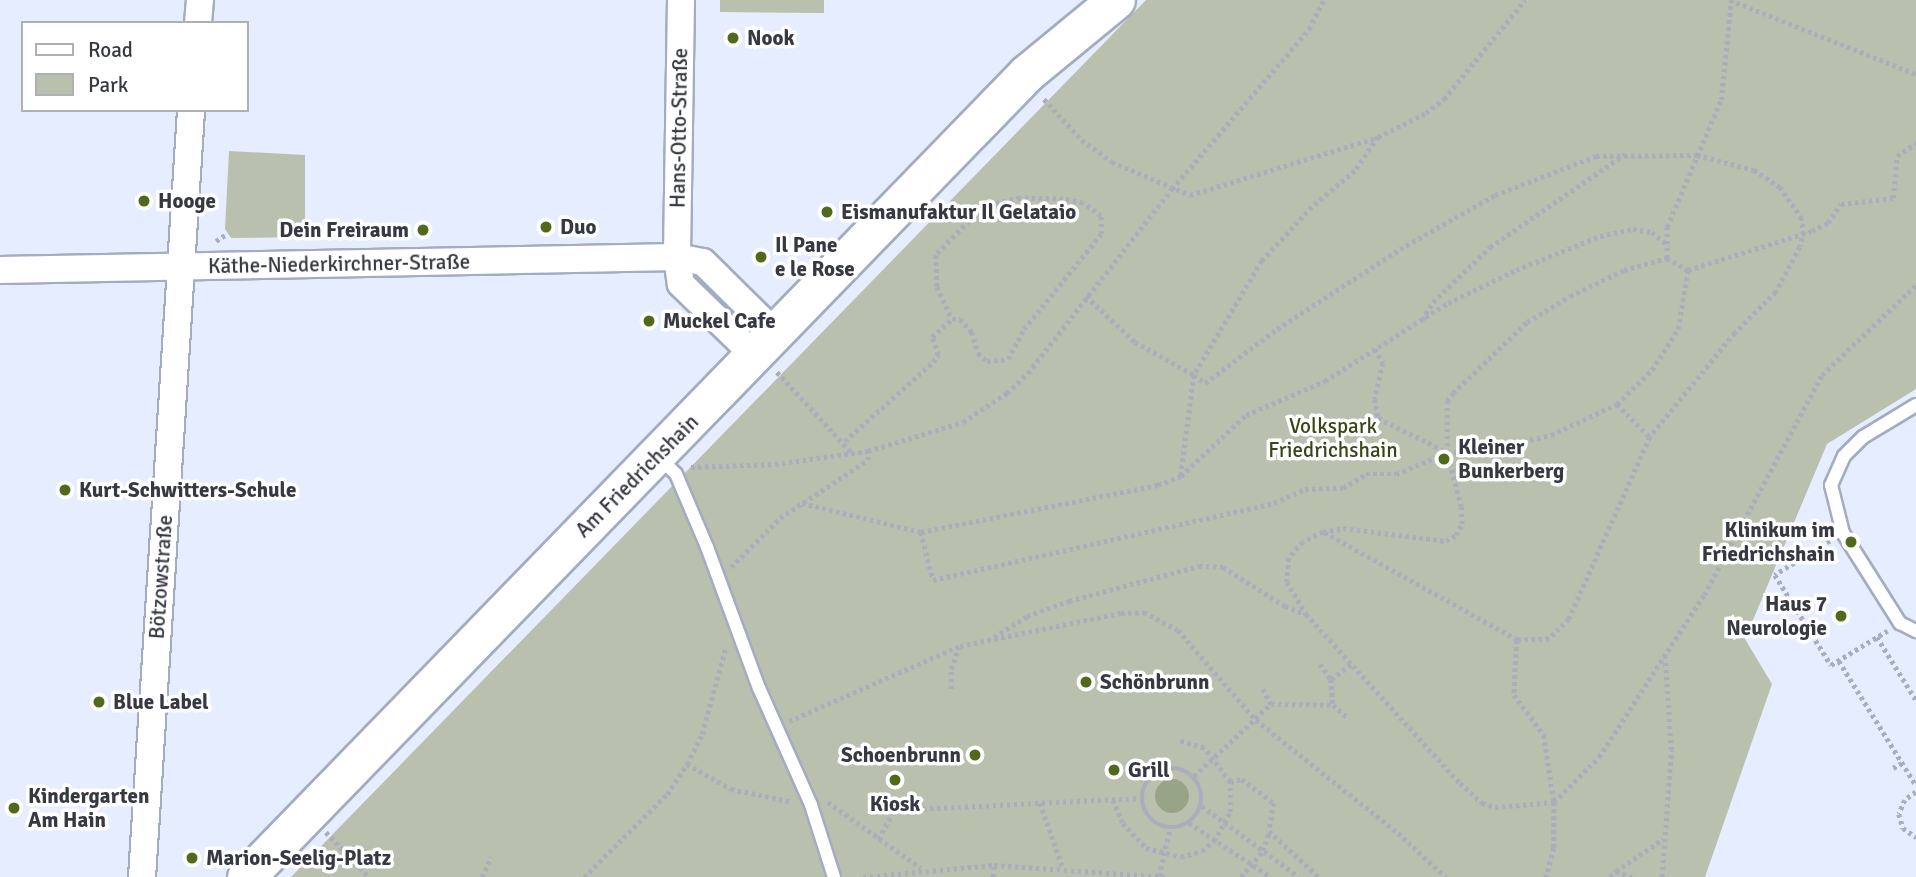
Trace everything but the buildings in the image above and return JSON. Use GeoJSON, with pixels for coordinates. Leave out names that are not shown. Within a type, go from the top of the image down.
{"type":"FeatureCollection","features":[{"type":"Feature","properties":{"kind":"street"},"geometry":{"type":"LineString","coordinates":[[198,21],[200,0]]}},
{"type":"Feature","properties":{"kind":"street","name":"Hans-Otto-Straße"},"geometry":{"type":"LineString","coordinates":[[677,257],[681,0]]}},
{"type":"Feature","properties":{"kind":"street","name":"Am Friedrichshain"},"geometry":{"type":"LineString","coordinates":[[1036,86],[1050,38],[1087,0]]}},
{"type":"Feature","properties":{"kind":"street","name":"Am Friedrichshain"},"geometry":{"type":"LineString","coordinates":[[246,877],[669,462],[769,354],[1036,86],[1116,0]]}},
{"type":"Feature","properties":{"kind":"street","name":"Bötzowstraße"},"geometry":{"type":"LineString","coordinates":[[142,877],[191,112]]}},
{"type":"Feature","properties":{"kind":"street","name":"Käthe-Niederkirchner-Straße"},"geometry":{"type":"LineString","coordinates":[[0,270],[677,257],[703,262],[769,354]]}},
{"type":"Feature","properties":{"kind":"lane"},"geometry":{"type":"LineString","coordinates":[[1916,405],[1863,437],[1844,456],[1832,485],[1843,533],[1900,623],[1916,631]]}},
{"type":"Feature","properties":{"kind":"lane"},"geometry":{"type":"LineString","coordinates":[[669,462],[811,805],[834,877]]}},
{"type":"Feature","properties":{"kind":"path"},"geometry":{"type":"LineString","coordinates":[[669,462],[775,464],[868,451],[963,422],[1007,393],[1028,373],[1172,189],[1309,29],[1324,0]]}},
{"type":"Feature","properties":{"kind":"path"},"geometry":{"type":"LineString","coordinates":[[1036,86],[1082,140],[1112,162],[1191,195],[1378,138],[1444,99],[1525,0]]}},
{"type":"Feature","properties":{"kind":"path"},"geometry":{"type":"LineString","coordinates":[[1667,258],[1667,226],[1721,100],[1730,0],[1916,74]]}},
{"type":"Feature","properties":{"kind":"path"},"geometry":{"type":"LineString","coordinates":[[1181,476],[1194,375],[1262,261],[1312,207],[1354,171],[1378,138]]}},
{"type":"Feature","properties":{"kind":"path"},"geometry":{"type":"LineString","coordinates":[[1916,143],[1897,156],[1893,198],[1841,204],[1828,223],[1688,270],[1667,258],[1624,270],[1527,323],[1447,401],[1447,453],[1461,507],[1462,524],[1457,535],[1446,541],[1343,527],[1323,532],[1294,549],[1286,569],[1291,592],[1306,614],[1482,803],[1495,807],[1554,802],[1599,757],[1704,595],[1822,375],[1916,285]]}},
{"type":"Feature","properties":{"kind":"path"},"geometry":{"type":"LineString","coordinates":[[1086,296],[1135,342],[1205,383],[1277,329],[1400,249],[1495,195],[1596,156],[1626,153],[1696,155],[1769,178],[1792,204],[1804,231],[1776,292],[1735,333],[1650,437],[1569,619],[1549,639],[1517,640],[1323,532]]}},
{"type":"Feature","properties":{"kind":"path"},"geometry":{"type":"LineString","coordinates":[[1421,321],[1433,302],[1490,247],[1626,153]]}},
{"type":"Feature","properties":{"kind":"path"},"geometry":{"type":"LineString","coordinates":[[845,441],[933,362],[938,355],[932,337],[951,319],[960,319],[972,332],[978,354],[987,361],[1009,359],[1024,329],[1101,234],[1101,216],[1083,203],[1063,199],[1020,198],[984,206],[936,256],[937,287],[951,319]]}},
{"type":"Feature","properties":{"kind":"path"},"geometry":{"type":"LineString","coordinates":[[802,503],[921,531],[1099,498],[1181,476],[1246,415],[1325,381],[1485,285],[1600,236],[1643,230],[1652,232],[1668,245]]}},
{"type":"Feature","properties":{"kind":"path"},"geometry":{"type":"LineString","coordinates":[[212,244],[228,233]]}},
{"type":"Feature","properties":{"kind":"path"},"geometry":{"type":"LineString","coordinates":[[921,531],[933,579],[1274,503],[1305,489],[1343,488],[1366,474],[1396,474],[1447,453],[1496,448],[1551,435],[1617,404],[1651,370],[1678,330],[1688,270]]}},
{"type":"Feature","properties":{"kind":"path"},"geometry":{"type":"LineString","coordinates":[[1375,349],[1383,363],[1375,399],[1378,418],[1447,453]]}},
{"type":"Feature","properties":{"kind":"path"},"geometry":{"type":"LineString","coordinates":[[769,354],[845,441],[852,453]]}},
{"type":"Feature","properties":{"kind":"path"},"geometry":{"type":"LineString","coordinates":[[1617,404],[1650,437]]}},
{"type":"Feature","properties":{"kind":"path"},"geometry":{"type":"LineString","coordinates":[[720,583],[748,546],[802,503],[868,460],[868,451]]}},
{"type":"Feature","properties":{"kind":"path"},"geometry":{"type":"LineString","coordinates":[[1843,533],[1775,575],[1831,665],[1900,623]]}},
{"type":"Feature","properties":{"kind":"path"},"geometry":{"type":"LineString","coordinates":[[990,639],[1027,615],[1058,604],[1199,566],[1223,567],[1284,607],[1306,614]]}},
{"type":"Feature","properties":{"kind":"path"},"geometry":{"type":"LineString","coordinates":[[779,726],[960,646],[1121,613],[1144,612],[1178,630],[1256,720],[1398,833],[1446,877]]}},
{"type":"Feature","properties":{"kind":"path"},"geometry":{"type":"LineString","coordinates":[[584,877],[667,794],[687,764],[702,734],[732,618]]}},
{"type":"Feature","properties":{"kind":"path"},"geometry":{"type":"LineString","coordinates":[[1877,637],[1916,700]]}},
{"type":"Feature","properties":{"kind":"path"},"geometry":{"type":"LineString","coordinates":[[1517,640],[1514,695],[1544,735],[1554,802],[1554,848],[1546,877]]}},
{"type":"Feature","properties":{"kind":"path"},"geometry":{"type":"LineString","coordinates":[[951,689],[951,669],[960,646]]}},
{"type":"Feature","properties":{"kind":"path"},"geometry":{"type":"LineString","coordinates":[[1662,877],[1671,750],[1665,657]]}},
{"type":"Feature","properties":{"kind":"path"},"geometry":{"type":"LineString","coordinates":[[1839,661],[1916,785]]}},
{"type":"Feature","properties":{"kind":"path"},"geometry":{"type":"LineString","coordinates":[[1331,679],[1353,663]]}},
{"type":"Feature","properties":{"kind":"path"},"geometry":{"type":"LineString","coordinates":[[1320,664],[1331,679],[1333,705]]}},
{"type":"Feature","properties":{"kind":"path"},"geometry":{"type":"LineString","coordinates":[[1263,689],[1271,704]]}},
{"type":"Feature","properties":{"kind":"path"},"geometry":{"type":"LineString","coordinates":[[1194,776],[1271,704],[1333,705],[1349,719]]}},
{"type":"Feature","properties":{"kind":"path"},"geometry":{"type":"LineString","coordinates":[[1113,800],[1133,838],[1165,855],[1191,855],[1214,841],[1227,821],[1230,782],[1215,757],[1204,748],[1180,741]]}},
{"type":"Feature","properties":{"kind":"path"},"geometry":{"type":"LineString","coordinates":[[1894,768],[1902,763]]}},
{"type":"Feature","properties":{"kind":"path"},"geometry":{"type":"LineString","coordinates":[[687,764],[732,789],[811,805]]}},
{"type":"Feature","properties":{"kind":"path"},"geometry":{"type":"LineString","coordinates":[[1180,768],[1194,776],[1203,795],[1202,806],[1189,823],[1170,828],[1149,818],[1141,798],[1147,781],[1161,769],[1180,768]]}},
{"type":"Feature","properties":{"kind":"path"},"geometry":{"type":"LineString","coordinates":[[1230,782],[1242,779],[1274,803],[1264,851],[1241,877]]}},
{"type":"Feature","properties":{"kind":"path"},"geometry":{"type":"LineString","coordinates":[[801,782],[922,869]]}},
{"type":"Feature","properties":{"kind":"path"},"geometry":{"type":"LineString","coordinates":[[1916,792],[1905,800],[1899,814],[1903,828],[1916,837]]}},
{"type":"Feature","properties":{"kind":"path"},"geometry":{"type":"LineString","coordinates":[[878,839],[895,810],[1141,798]]}},
{"type":"Feature","properties":{"kind":"path"},"geometry":{"type":"LineString","coordinates":[[1040,803],[1063,867]]}},
{"type":"Feature","properties":{"kind":"path"},"geometry":{"type":"LineString","coordinates":[[1202,806],[1227,821],[1299,877]]}},
{"type":"Feature","properties":{"kind":"path"},"geometry":{"type":"LineString","coordinates":[[1189,823],[1271,877]]}},
{"type":"Feature","properties":{"kind":"path"},"geometry":{"type":"LineString","coordinates":[[1159,876],[1170,828]]}},
{"type":"Feature","properties":{"kind":"path"},"geometry":{"type":"LineString","coordinates":[[1269,831],[1319,877]]}},
{"type":"Feature","properties":{"kind":"path"},"geometry":{"type":"LineString","coordinates":[[325,832],[369,877]]}},
{"type":"Feature","properties":{"kind":"path"},"geometry":{"type":"LineString","coordinates":[[1610,877],[1663,839]]}},
{"type":"Feature","properties":{"kind":"path"},"geometry":{"type":"LineString","coordinates":[[345,854],[351,848],[382,855]]}},
{"type":"Feature","properties":{"kind":"path"},"geometry":{"type":"LineString","coordinates":[[482,877],[491,856]]}},
{"type":"Feature","properties":{"kind":"path"},"geometry":{"type":"LineString","coordinates":[[993,877],[994,864]]}},
{"type":"Feature","properties":{"kind":"path"},"geometry":{"type":"LineString","coordinates":[[863,877],[922,869],[994,864],[1063,867],[1167,877]]}},
{"type":"Feature","properties":{"kind":"path"},"geometry":{"type":"LineString","coordinates":[[1616,871],[1632,877]]}},
{"type":"Feature","properties":{"kind":"green space"},"geometry":{"type":"Polygon","coordinates":[[[720,0],[824,0],[824,13],[720,12],[720,0]]]}},
{"type":"Feature","properties":{"kind":"green space","name":"Volkspark Friedrichshain"},"geometry":{"type":"Polygon","coordinates":[[[1146,0],[1916,0],[1916,389],[1827,444],[1745,639],[1772,684],[1705,877],[291,877],[1146,0]]]}},
{"type":"Feature","properties":{"kind":"green space"},"geometry":{"type":"Polygon","coordinates":[[[229,151],[305,155],[305,237],[231,238],[225,229],[229,151]]]}},
{"type":"Feature","properties":{"kind":"shaded area"},"geometry":{"type":"Polygon","coordinates":[[[1172,779],[1184,784],[1189,796],[1184,808],[1172,813],[1160,808],[1155,796],[1160,784],[1172,779]]]}},
{"type":"Feature","properties":{"kind":"place","name":"Nook"},"geometry":{"type":"Point","coordinates":[733,38]}},
{"type":"Feature","properties":{"kind":"place","name":"Hooge"},"geometry":{"type":"Point","coordinates":[144,201]}},
{"type":"Feature","properties":{"kind":"place","name":"Eismanufaktur Il Gelataio"},"geometry":{"type":"Point","coordinates":[827,212]}},
{"type":"Feature","properties":{"kind":"place","name":"Duo"},"geometry":{"type":"Point","coordinates":[546,227]}},
{"type":"Feature","properties":{"kind":"place","name":"Dein Freiraum"},"geometry":{"type":"Point","coordinates":[423,230]}},
{"type":"Feature","properties":{"kind":"place","name":"Il Pane e le Rose"},"geometry":{"type":"Point","coordinates":[761,257]}},
{"type":"Feature","properties":{"kind":"place","name":"Muckel Cafe"},"geometry":{"type":"Point","coordinates":[649,321]}},
{"type":"Feature","properties":{"kind":"place","name":"Kleiner Bunkerberg"},"geometry":{"type":"Point","coordinates":[1444,459]}},
{"type":"Feature","properties":{"kind":"place","name":"Kurt-Schwitters-Schule"},"geometry":{"type":"Point","coordinates":[65,490]}},
{"type":"Feature","properties":{"kind":"place","name":"Klinikum im Friedrichshain"},"geometry":{"type":"Point","coordinates":[1851,542]}},
{"type":"Feature","properties":{"kind":"place","name":"Haus 7 Neurologie"},"geometry":{"type":"Point","coordinates":[1841,616]}},
{"type":"Feature","properties":{"kind":"place","name":"Schönbrunn"},"geometry":{"type":"Point","coordinates":[1086,682]}},
{"type":"Feature","properties":{"kind":"place","name":"Blue Label"},"geometry":{"type":"Point","coordinates":[99,702]}},
{"type":"Feature","properties":{"kind":"place","name":"Schoenbrunn"},"geometry":{"type":"Point","coordinates":[975,755]}},
{"type":"Feature","properties":{"kind":"place","name":"Grill"},"geometry":{"type":"Point","coordinates":[1114,770]}},
{"type":"Feature","properties":{"kind":"place","name":"Kiosk"},"geometry":{"type":"Point","coordinates":[895,780]}},
{"type":"Feature","properties":{"kind":"place","name":"Kindergarten Am Hain"},"geometry":{"type":"Point","coordinates":[14,808]}},
{"type":"Feature","properties":{"kind":"place","name":"Marion-Seelig-Platz"},"geometry":{"type":"Point","coordinates":[192,858]}}]}
